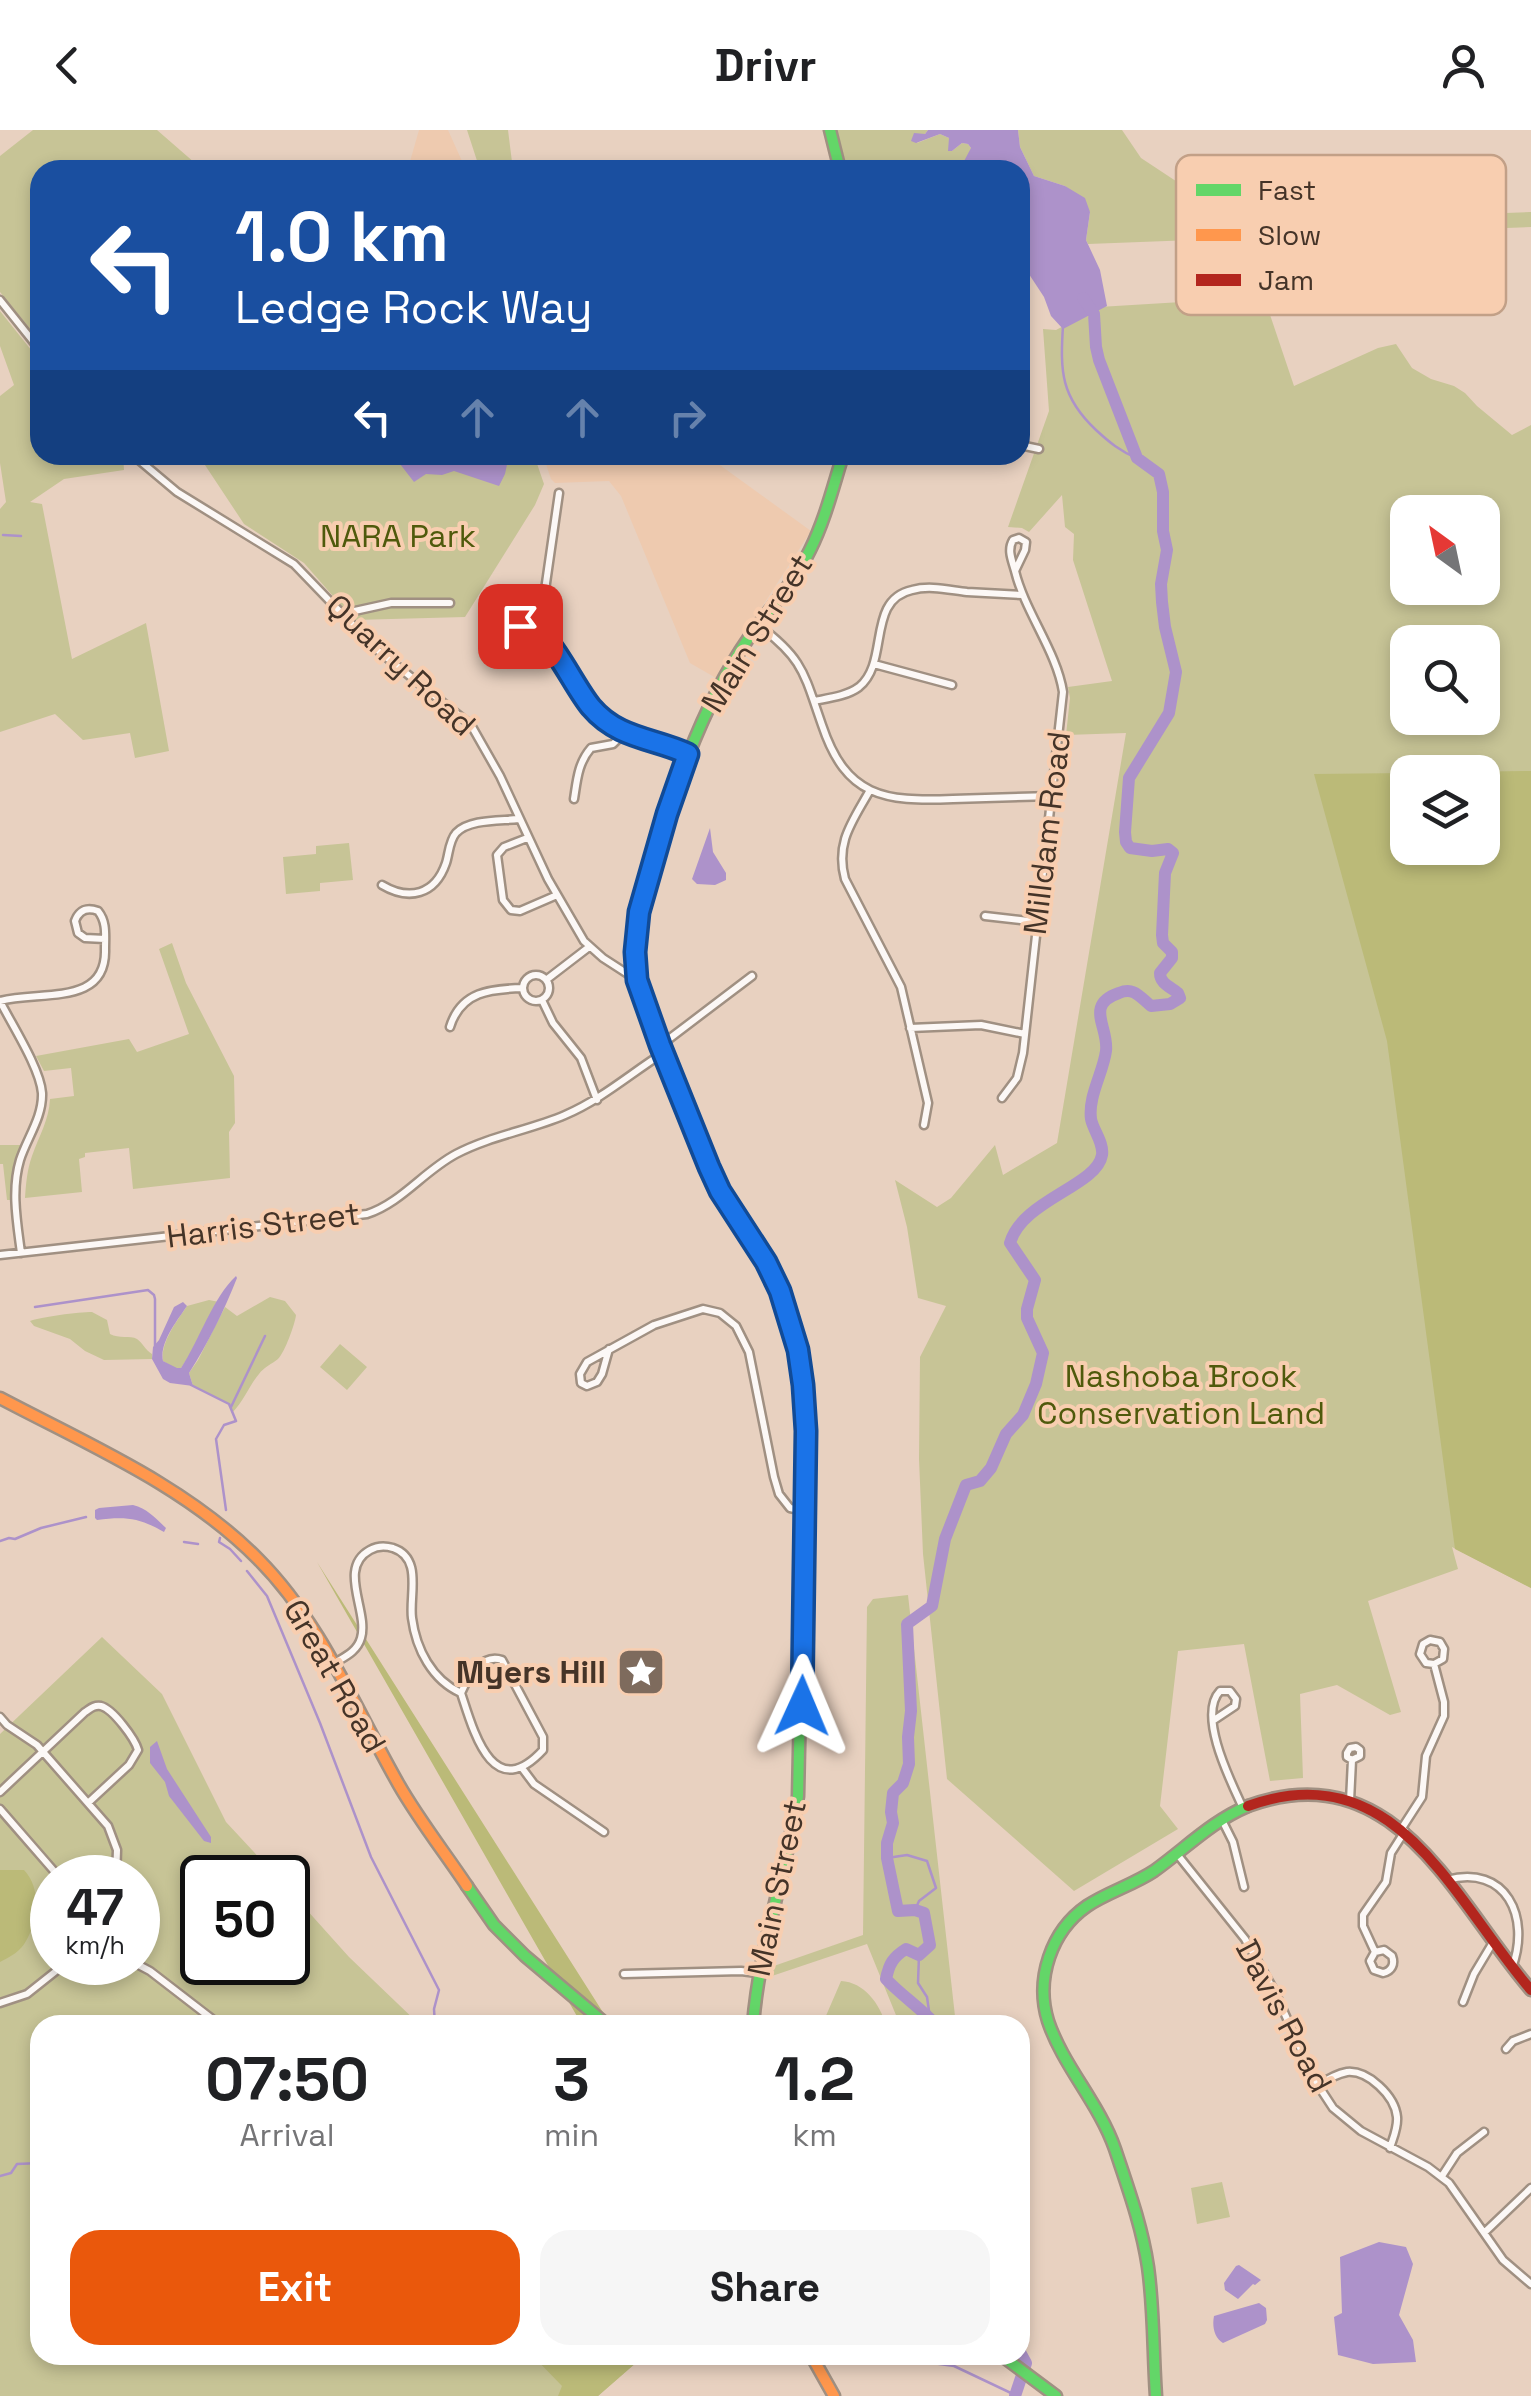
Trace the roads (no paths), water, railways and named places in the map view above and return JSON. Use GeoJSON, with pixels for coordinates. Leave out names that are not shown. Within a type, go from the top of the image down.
{"type":"FeatureCollection","features":[{"type":"Feature","properties":{"kind":"main road"},"geometry":{"type":"LineString","coordinates":[[830,130],[838,160]]}},
{"type":"Feature","properties":{"kind":"main road","name":"Main Street"},"geometry":{"type":"LineString","coordinates":[[754,2015],[757,1973],[798,1796],[806,1431],[803,1385],[798,1350],[780,1291],[720,1191],[661,1049],[637,980],[635,952],[639,912],[688,754],[720,684],[810,550],[839,465]]}},
{"type":"Feature","properties":{"kind":"main road","name":"Great Road"},"geometry":{"type":"LineString","coordinates":[[0,1398],[196,1504],[245,1546],[308,1621],[401,1789],[494,1926],[595,2015]]}},
{"type":"Feature","properties":{"kind":"main road"},"geometry":{"type":"LineString","coordinates":[[1156,2396],[1150,2282],[1142,2238],[1101,2117],[1048,2020],[1043,1986],[1050,1952],[1061,1931],[1096,1900],[1148,1875],[1243,1808],[1265,1800],[1316,1796],[1350,1801],[1404,1829],[1427,1852],[1492,1944],[1531,1990]]}},
{"type":"Feature","properties":{"kind":"main road"},"geometry":{"type":"LineString","coordinates":[[817,2365],[834,2396]]}},
{"type":"Feature","properties":{"kind":"main road"},"geometry":{"type":"LineString","coordinates":[[1014,2365],[1056,2396]]}},
{"type":"Feature","properties":{"kind":"street"},"geometry":{"type":"LineString","coordinates":[[0,300],[30,338]]}},
{"type":"Feature","properties":{"kind":"street"},"geometry":{"type":"LineString","coordinates":[[1030,446],[1040,449]]}},
{"type":"Feature","properties":{"kind":"street","name":"Quarry Road"},"geometry":{"type":"LineString","coordinates":[[146,465],[177,492],[294,564],[376,650],[471,725],[494,764],[556,895],[589,947],[637,980]]}},
{"type":"Feature","properties":{"kind":"street"},"geometry":{"type":"LineString","coordinates":[[536,630],[559,494]]}},
{"type":"Feature","properties":{"kind":"street","name":"Milldam Road"},"geometry":{"type":"LineString","coordinates":[[1002,1098],[1017,1078],[1024,1053],[1062,714],[1061,681],[1014,571]]}},
{"type":"Feature","properties":{"kind":"street"},"geometry":{"type":"LineString","coordinates":[[814,701],[843,695],[858,688],[869,676],[883,618],[899,594],[930,588],[1022,595]]}},
{"type":"Feature","properties":{"kind":"street"},"geometry":{"type":"LineString","coordinates":[[340,614],[391,603],[450,603]]}},
{"type":"Feature","properties":{"kind":"street"},"geometry":{"type":"LineString","coordinates":[[758,625],[793,655],[802,668],[839,764],[870,790],[910,801],[1053,796]]}},
{"type":"Feature","properties":{"kind":"street"},"geometry":{"type":"LineString","coordinates":[[520,626],[536,630],[591,706],[611,725],[639,739],[688,754]]}},
{"type":"Feature","properties":{"kind":"street"},"geometry":{"type":"LineString","coordinates":[[874,664],[952,685]]}},
{"type":"Feature","properties":{"kind":"street"},"geometry":{"type":"LineString","coordinates":[[574,799],[584,757],[591,748],[613,744],[625,732]]}},
{"type":"Feature","properties":{"kind":"street"},"geometry":{"type":"LineString","coordinates":[[870,790],[844,838],[842,865],[900,987],[928,1103],[924,1124]]}},
{"type":"Feature","properties":{"kind":"street"},"geometry":{"type":"LineString","coordinates":[[382,885],[395,893],[412,895],[426,890],[443,870],[458,831],[480,823],[518,819]]}},
{"type":"Feature","properties":{"kind":"street"},"geometry":{"type":"LineString","coordinates":[[526,838],[504,847],[497,855],[503,900],[511,910],[520,911],[556,895]]}},
{"type":"Feature","properties":{"kind":"street"},"geometry":{"type":"LineString","coordinates":[[21,1253],[15,1210],[16,1176],[40,1110],[42,1093],[0,1001],[90,986],[103,970],[104,938],[104,919],[98,911],[85,909],[74,924],[80,935],[104,938]]}},
{"type":"Feature","properties":{"kind":"street"},"geometry":{"type":"LineString","coordinates":[[986,916],[1037,922]]}},
{"type":"Feature","properties":{"kind":"street"},"geometry":{"type":"LineString","coordinates":[[546,980],[589,947]]}},
{"type":"Feature","properties":{"kind":"street"},"geometry":{"type":"LineString","coordinates":[[532,976],[540,976],[546,980],[548,992],[542,1000],[535,1001],[528,998],[523,988],[532,976]]}},
{"type":"Feature","properties":{"kind":"street","name":"Harris Street"},"geometry":{"type":"LineString","coordinates":[[0,1255],[366,1214],[383,1208],[458,1152],[549,1122],[596,1100],[752,976]]}},
{"type":"Feature","properties":{"kind":"street"},"geometry":{"type":"LineString","coordinates":[[450,1028],[456,1013],[477,994],[496,988],[523,988]]}},
{"type":"Feature","properties":{"kind":"street"},"geometry":{"type":"LineString","coordinates":[[542,1000],[581,1058],[596,1100]]}},
{"type":"Feature","properties":{"kind":"street"},"geometry":{"type":"LineString","coordinates":[[910,1028],[981,1026],[1025,1034]]}},
{"type":"Feature","properties":{"kind":"street"},"geometry":{"type":"LineString","coordinates":[[609,1349],[596,1382],[587,1386],[582,1383],[580,1374],[587,1362],[609,1349],[654,1325],[694,1311],[710,1310],[728,1319],[749,1352],[778,1494],[790,1508],[804,1511]]}},
{"type":"Feature","properties":{"kind":"street"},"geometry":{"type":"LineString","coordinates":[[332,1664],[353,1651],[361,1638],[357,1564],[370,1550],[388,1547],[402,1553],[412,1568],[412,1622],[428,1665],[442,1683],[461,1693]]}},
{"type":"Feature","properties":{"kind":"street"},"geometry":{"type":"LineString","coordinates":[[494,1658],[504,1662],[544,1740],[540,1753],[522,1768],[504,1770],[497,1766],[474,1732],[461,1693],[484,1661],[494,1658]]}},
{"type":"Feature","properties":{"kind":"street"},"geometry":{"type":"LineString","coordinates":[[1375,1952],[1363,1926],[1363,1914],[1386,1882],[1391,1852],[1422,1797],[1426,1756],[1444,1716],[1434,1664]]}},
{"type":"Feature","properties":{"kind":"street"},"geometry":{"type":"LineString","coordinates":[[1214,1720],[1235,1706],[1232,1692],[1223,1690],[1215,1696],[1214,1720],[1223,1764],[1243,1808]]}},
{"type":"Feature","properties":{"kind":"street"},"geometry":{"type":"LineString","coordinates":[[0,1792],[94,1707],[107,1709],[138,1747],[134,1760],[88,1803]]}},
{"type":"Feature","properties":{"kind":"street"},"geometry":{"type":"LineString","coordinates":[[2,1719],[44,1751],[114,1837],[118,1855]]}},
{"type":"Feature","properties":{"kind":"street"},"geometry":{"type":"LineString","coordinates":[[1350,1801],[1352,1760]]}},
{"type":"Feature","properties":{"kind":"street"},"geometry":{"type":"LineString","coordinates":[[522,1768],[539,1788],[604,1832]]}},
{"type":"Feature","properties":{"kind":"street"},"geometry":{"type":"LineString","coordinates":[[0,1809],[40,1855]]}},
{"type":"Feature","properties":{"kind":"street"},"geometry":{"type":"LineString","coordinates":[[1222,1820],[1233,1842],[1244,1887]]}},
{"type":"Feature","properties":{"kind":"street","name":"Davis Road"},"geometry":{"type":"LineString","coordinates":[[1176,1854],[1245,1939],[1275,1992],[1318,2086],[1344,2120],[1450,2183],[1503,2260],[1531,2284]]}},
{"type":"Feature","properties":{"kind":"street"},"geometry":{"type":"LineString","coordinates":[[1447,1880],[1467,1876],[1488,1878],[1516,1898],[1526,1932],[1522,1953],[1511,1968]]}},
{"type":"Feature","properties":{"kind":"street"},"geometry":{"type":"LineString","coordinates":[[1463,2002],[1492,1944]]}},
{"type":"Feature","properties":{"kind":"street"},"geometry":{"type":"LineString","coordinates":[[624,1974],[757,1973]]}},
{"type":"Feature","properties":{"kind":"street"},"geometry":{"type":"LineString","coordinates":[[160,1978],[207,2015]]}},
{"type":"Feature","properties":{"kind":"street"},"geometry":{"type":"LineString","coordinates":[[0,2004],[28,1994],[39,1985]]}},
{"type":"Feature","properties":{"kind":"street"},"geometry":{"type":"LineString","coordinates":[[1506,2050],[1513,2041],[1531,2034]]}},
{"type":"Feature","properties":{"kind":"street"},"geometry":{"type":"LineString","coordinates":[[1318,2086],[1349,2072],[1378,2086],[1395,2107],[1397,2116],[1390,2148]]}},
{"type":"Feature","properties":{"kind":"street"},"geometry":{"type":"LineString","coordinates":[[1442,2176],[1457,2153],[1484,2132]]}},
{"type":"Feature","properties":{"kind":"street"},"geometry":{"type":"LineString","coordinates":[[1485,2232],[1531,2188]]}},
{"type":"Feature","properties":{"kind":"waterway"},"geometry":{"type":"LineString","coordinates":[[926,2015],[886,1979],[892,1961],[902,1952],[906,1949],[919,1955],[930,1945],[924,1913],[898,1911],[887,1858],[893,1793],[903,1783],[909,1764],[907,1624],[932,1606],[945,1539],[966,1485],[980,1481],[991,1468],[1006,1434],[1023,1415],[1036,1384],[1043,1353],[1027,1318],[1035,1280],[1010,1243],[1029,1215],[1087,1176],[1102,1155],[1091,1119],[1106,1051],[1100,1010],[1109,998],[1129,991],[1151,1006],[1170,1004],[1180,998],[1160,977],[1172,958],[1162,935],[1165,873],[1173,853],[1168,849],[1130,848],[1125,832],[1129,778],[1169,713],[1176,672],[1162,602],[1167,550],[1163,492],[1159,474],[1137,458],[1099,360],[1094,314],[1083,298]]}},
{"type":"Feature","properties":{"kind":"waterway"},"geometry":{"type":"LineString","coordinates":[[1063,326],[1063,370],[1069,395],[1084,418],[1106,439],[1137,458]]}},
{"type":"Feature","properties":{"kind":"waterway"},"geometry":{"type":"LineString","coordinates":[[3,535],[21,536]]}},
{"type":"Feature","properties":{"kind":"waterway"},"geometry":{"type":"LineString","coordinates":[[35,1307],[148,1290],[155,1299],[155,1346]]}},
{"type":"Feature","properties":{"kind":"waterway"},"geometry":{"type":"LineString","coordinates":[[231,1407],[265,1336]]}},
{"type":"Feature","properties":{"kind":"waterway"},"geometry":{"type":"LineString","coordinates":[[191,1385],[229,1404],[236,1421],[224,1425],[216,1439],[226,1510]]}},
{"type":"Feature","properties":{"kind":"waterway"},"geometry":{"type":"LineString","coordinates":[[0,1541],[86,1517]]}},
{"type":"Feature","properties":{"kind":"waterway"},"geometry":{"type":"LineString","coordinates":[[220,1538],[219,1542],[241,1561]]}},
{"type":"Feature","properties":{"kind":"waterway"},"geometry":{"type":"LineString","coordinates":[[184,1542],[198,1544]]}},
{"type":"Feature","properties":{"kind":"waterway"},"geometry":{"type":"LineString","coordinates":[[247,1571],[267,1596],[371,1857],[439,1990],[434,2015]]}},
{"type":"Feature","properties":{"kind":"waterway"},"geometry":{"type":"LineString","coordinates":[[887,1858],[907,1855],[927,1861],[936,1888],[919,1901],[915,1910]]}},
{"type":"Feature","properties":{"kind":"waterway"},"geometry":{"type":"LineString","coordinates":[[919,1955],[918,1983],[927,1997],[930,2015]]}},
{"type":"Feature","properties":{"kind":"waterway"},"geometry":{"type":"LineString","coordinates":[[0,2176],[11,2173],[17,2164],[30,2163]]}},
{"type":"Feature","properties":{"kind":"waterway"},"geometry":{"type":"LineString","coordinates":[[947,2365],[1015,2395]]}},
{"type":"Feature","properties":{"kind":"waterway"},"geometry":{"type":"LineString","coordinates":[[1015,2396],[1025,2365]]}},
{"type":"Feature","properties":{"kind":"place","name":"Myers Hill"},"geometry":{"type":"Point","coordinates":[641,1672]}},
{"type":"Feature","properties":{"kind":"park label","name":"NARA Park"},"geometry":{"type":"Point","coordinates":[398,536]}},
{"type":"Feature","properties":{"kind":"park label","name":"Nashoba Brook Conservation Land"},"geometry":{"type":"Point","coordinates":[1181,1394]}}]}
